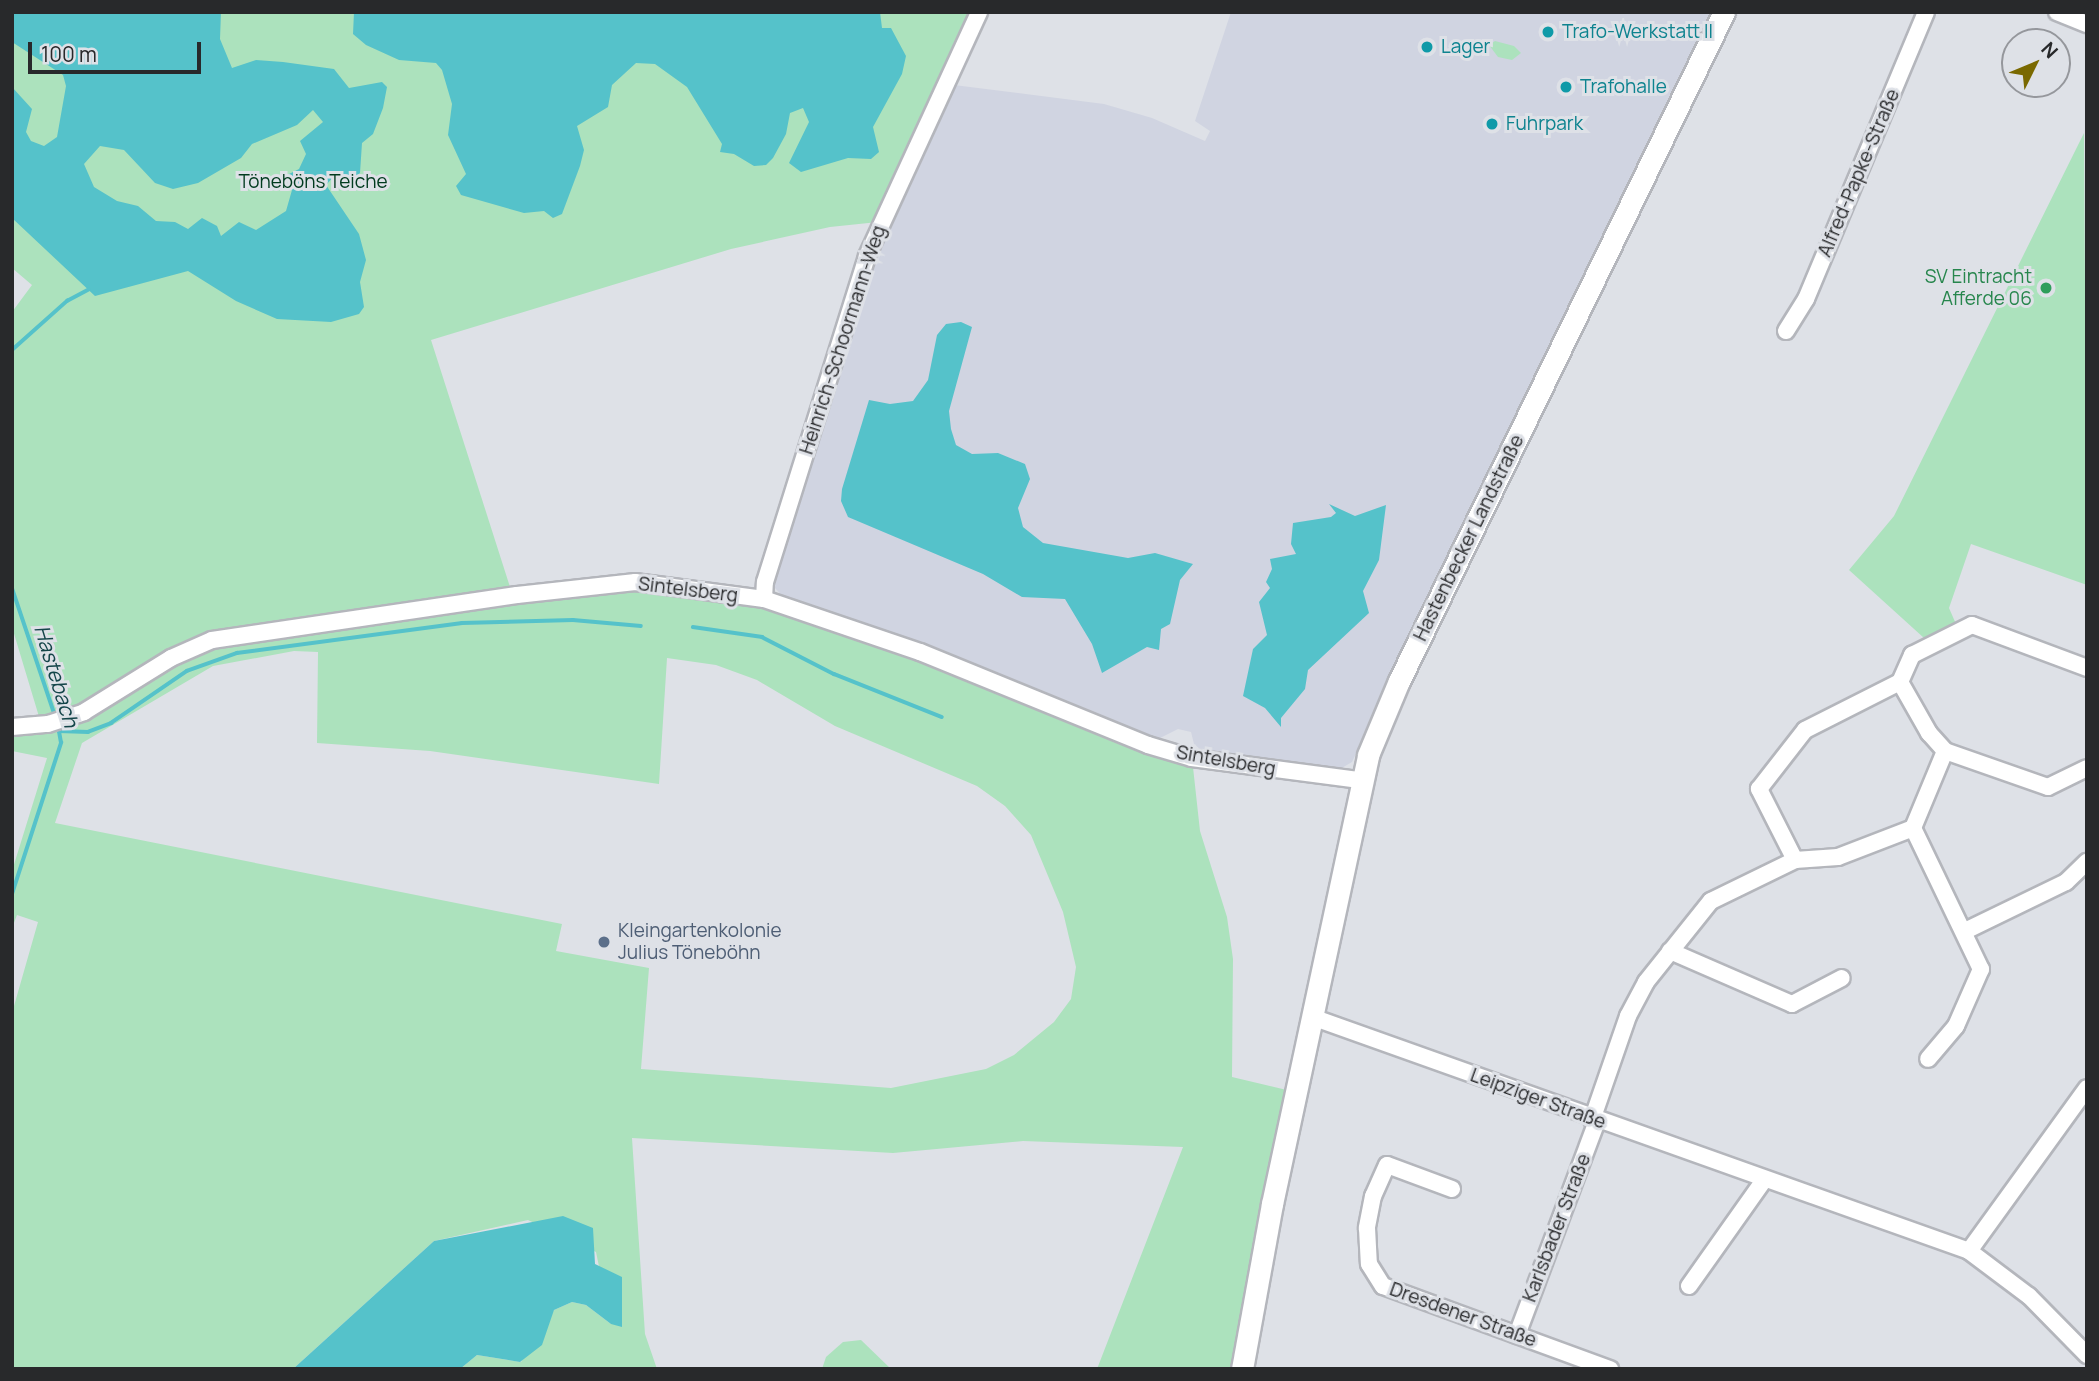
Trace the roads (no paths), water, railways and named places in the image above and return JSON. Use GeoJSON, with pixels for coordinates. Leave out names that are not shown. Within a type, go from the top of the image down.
{"type":"FeatureCollection","features":[{"type":"Feature","properties":{"kind":"main road","name":"Hastenbecker Landstraße"},"geometry":{"type":"LineString","coordinates":[[1242,1369],[1295,1092],[1360,780],[1399,681],[1724,12]]}},
{"type":"Feature","properties":{"kind":"street","name":"Heinrich-Schoormann-Weg"},"geometry":{"type":"LineString","coordinates":[[764,599],[765,582],[867,256],[979,12]]}},
{"type":"Feature","properties":{"kind":"street","name":"Alfred-Papke-Straße"},"geometry":{"type":"LineString","coordinates":[[1786,331],[1806,299],[1926,12]]}},
{"type":"Feature","properties":{"kind":"street"},"geometry":{"type":"LineString","coordinates":[[2057,12],[2087,24]]}},
{"type":"Feature","properties":{"kind":"street","name":"Sintelsberg"},"geometry":{"type":"LineString","coordinates":[[12,727],[55,721],[84,712],[186,651],[232,636],[635,582],[764,599],[920,652],[1148,745],[1245,767],[1360,780]]}},
{"type":"Feature","properties":{"kind":"street"},"geometry":{"type":"LineString","coordinates":[[1945,751],[1913,828],[1838,857],[1794,860],[1759,789],[1805,730],[1900,682],[1912,655],[1972,625],[2087,668]]}},
{"type":"Feature","properties":{"kind":"street"},"geometry":{"type":"LineString","coordinates":[[1900,682],[1929,733],[1945,751],[2048,788],[2087,768]]}},
{"type":"Feature","properties":{"kind":"street"},"geometry":{"type":"LineString","coordinates":[[1913,828],[1965,931],[1980,969],[1956,1026],[1928,1059]]}},
{"type":"Feature","properties":{"kind":"street","name":"Karlsbader Straße"},"geometry":{"type":"LineString","coordinates":[[1517,1335],[1595,1121],[1629,1016],[1670,951],[1711,901],[1794,860]]}},
{"type":"Feature","properties":{"kind":"street"},"geometry":{"type":"LineString","coordinates":[[1965,931],[2067,882],[2087,862]]}},
{"type":"Feature","properties":{"kind":"street"},"geometry":{"type":"LineString","coordinates":[[1670,951],[1792,1004],[1842,978]]}},
{"type":"Feature","properties":{"kind":"street","name":"Leipziger Straße"},"geometry":{"type":"LineString","coordinates":[[1312,1017],[1595,1121],[1969,1251],[2029,1296],[2087,1355]]}},
{"type":"Feature","properties":{"kind":"street"},"geometry":{"type":"LineString","coordinates":[[1969,1251],[2087,1088]]}},
{"type":"Feature","properties":{"kind":"street","name":"Dresdener Straße"},"geometry":{"type":"LineString","coordinates":[[1452,1189],[1387,1165],[1373,1195],[1367,1228],[1369,1264],[1383,1286],[1611,1369]]}},
{"type":"Feature","properties":{"kind":"street"},"geometry":{"type":"LineString","coordinates":[[1689,1286],[1765,1180]]}},
{"type":"Feature","properties":{"kind":"water","name":"Töneböns Teiche"},"geometry":{"type":"Polygon","coordinates":[[[12,12],[221,12],[220,39],[232,68],[256,60],[283,62],[334,69],[349,88],[382,82],[387,87],[383,108],[373,134],[362,143],[360,173],[355,177],[337,173],[326,185],[359,234],[366,260],[360,282],[364,307],[359,314],[331,322],[277,319],[236,301],[188,271],[95,296],[12,218],[12,87],[32,109],[26,132],[31,141],[44,146],[57,137],[66,86],[63,75],[12,42],[12,12]],[[313,110],[297,125],[252,144],[241,158],[198,183],[173,189],[155,183],[124,150],[100,146],[84,164],[94,187],[117,201],[138,206],[156,221],[175,222],[188,229],[202,218],[217,226],[221,236],[239,222],[256,230],[286,211],[294,183],[287,175],[299,169],[306,154],[300,141],[323,122],[313,110]]]}},
{"type":"Feature","properties":{"kind":"water"},"geometry":{"type":"Polygon","coordinates":[[[354,12],[880,12],[882,28],[891,28],[906,56],[902,74],[873,127],[879,152],[871,159],[848,158],[801,172],[789,163],[809,122],[803,108],[790,113],[786,134],[773,158],[766,165],[754,166],[734,154],[720,152],[722,144],[687,87],[655,64],[636,63],[612,85],[608,107],[577,126],[584,150],[580,166],[562,214],[553,218],[544,211],[524,213],[461,195],[456,186],[466,174],[448,135],[452,104],[442,70],[436,63],[399,60],[366,45],[353,34],[354,12]]]}},
{"type":"Feature","properties":{"kind":"water"},"geometry":{"type":"Polygon","coordinates":[[[961,322],[972,327],[949,411],[951,429],[956,445],[972,454],[998,453],[1025,464],[1030,479],[1018,508],[1023,527],[1043,543],[1128,558],[1155,553],[1193,564],[1180,580],[1170,624],[1161,629],[1159,650],[1147,647],[1102,673],[1092,644],[1065,599],[1022,597],[983,574],[848,517],[841,501],[842,489],[869,400],[890,404],[913,401],[928,380],[937,335],[946,324],[961,322]]]}},
{"type":"Feature","properties":{"kind":"water"},"geometry":{"type":"Polygon","coordinates":[[[1329,504],[1355,516],[1386,505],[1379,560],[1363,591],[1369,613],[1308,670],[1305,689],[1281,718],[1281,727],[1265,708],[1243,696],[1253,649],[1267,635],[1259,602],[1270,588],[1266,582],[1272,569],[1270,559],[1296,554],[1291,544],[1293,523],[1331,517],[1336,513],[1329,504]]]}},
{"type":"Feature","properties":{"kind":"water"},"geometry":{"type":"Polygon","coordinates":[[[563,1216],[593,1228],[595,1264],[622,1277],[622,1327],[611,1324],[586,1305],[572,1302],[554,1310],[542,1345],[520,1362],[477,1355],[460,1369],[293,1369],[434,1241],[563,1216]]]}},
{"type":"Feature","properties":{"kind":"waterway"},"geometry":{"type":"LineString","coordinates":[[12,350],[67,301],[88,290]]}},
{"type":"Feature","properties":{"kind":"waterway","name":"Hastebach"},"geometry":{"type":"LineString","coordinates":[[12,587],[56,718]]}},
{"type":"Feature","properties":{"kind":"waterway"},"geometry":{"type":"LineString","coordinates":[[59,731],[88,732],[111,723],[187,671],[237,653],[462,623],[573,620],[641,626]]}},
{"type":"Feature","properties":{"kind":"waterway"},"geometry":{"type":"LineString","coordinates":[[693,627],[762,637],[834,674],[942,717]]}},
{"type":"Feature","properties":{"kind":"waterway","name":"Hastebach"},"geometry":{"type":"LineString","coordinates":[[12,894],[61,743],[59,732]]}},
{"type":"Feature","properties":{"kind":"place","name":"Trafo-Werkstatt II"},"geometry":{"type":"Point","coordinates":[1548,32]}},
{"type":"Feature","properties":{"kind":"place","name":"Lager"},"geometry":{"type":"Point","coordinates":[1427,47]}},
{"type":"Feature","properties":{"kind":"place","name":"Trafohalle"},"geometry":{"type":"Point","coordinates":[1566,87]}},
{"type":"Feature","properties":{"kind":"place","name":"Fuhrpark"},"geometry":{"type":"Point","coordinates":[1492,124]}},
{"type":"Feature","properties":{"kind":"place","name":"SV Eintracht Afferde 06"},"geometry":{"type":"Point","coordinates":[2046,288]}},
{"type":"Feature","properties":{"kind":"place","name":"Kleingartenkolonie Julius Töneböhn"},"geometry":{"type":"Point","coordinates":[604,942]}}]}
